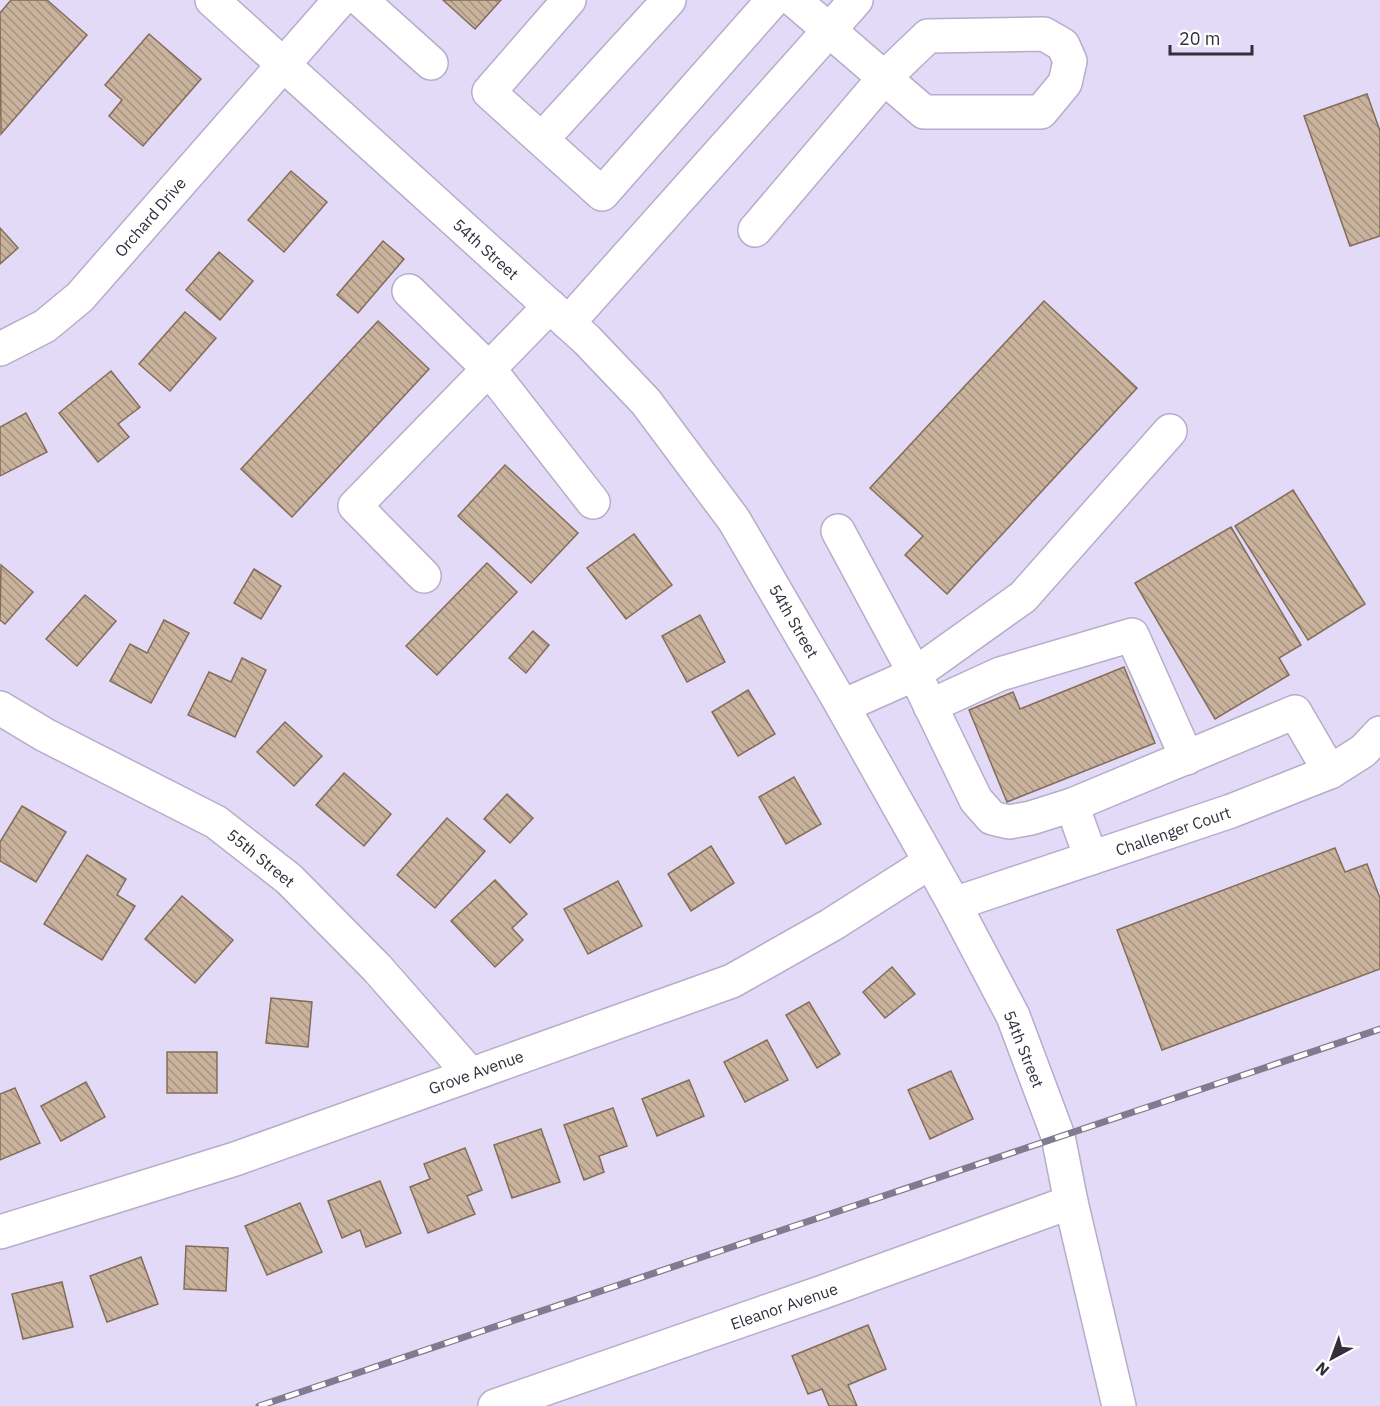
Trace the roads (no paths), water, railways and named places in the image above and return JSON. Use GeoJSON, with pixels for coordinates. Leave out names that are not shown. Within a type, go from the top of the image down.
{"type":"FeatureCollection","features":[{"type":"Feature","properties":{"kind":"street","name":"54th Street"},"geometry":{"type":"LineString","coordinates":[[212,0],[588,340],[646,402],[734,520],[843,706],[954,904],[1013,1016],[1058,1136],[1071,1202],[1119,1406]]}},
{"type":"Feature","properties":{"kind":"street","name":"Orchard Drive"},"geometry":{"type":"LineString","coordinates":[[0,349],[45,326],[80,297],[340,0]]}},
{"type":"Feature","properties":{"kind":"street"},"geometry":{"type":"LineString","coordinates":[[361,0],[431,63]]}},
{"type":"Feature","properties":{"kind":"street"},"geometry":{"type":"LineString","coordinates":[[569,0],[489,92],[602,194],[773,0]]}},
{"type":"Feature","properties":{"kind":"street"},"geometry":{"type":"LineString","coordinates":[[542,139],[669,0]]}},
{"type":"Feature","properties":{"kind":"street"},"geometry":{"type":"LineString","coordinates":[[755,230],[884,78],[928,36],[1044,34],[1063,45],[1070,61],[1065,83],[1041,112],[924,112],[884,78],[828,31],[794,0]]}},
{"type":"Feature","properties":{"kind":"street"},"geometry":{"type":"LineString","coordinates":[[424,576],[355,506],[489,369],[559,315],[856,0]]}},
{"type":"Feature","properties":{"kind":"street"},"geometry":{"type":"LineString","coordinates":[[409,291],[489,369],[593,502]]}},
{"type":"Feature","properties":{"kind":"street"},"geometry":{"type":"LineString","coordinates":[[843,706],[915,674],[1023,597],[1170,430]]}},
{"type":"Feature","properties":{"kind":"street"},"geometry":{"type":"LineString","coordinates":[[838,531],[915,674],[976,801],[992,818],[1009,822],[1031,818],[1072,805],[1295,712],[1330,772]]}},
{"type":"Feature","properties":{"kind":"street"},"geometry":{"type":"LineString","coordinates":[[930,706],[1000,674],[1132,635],[1187,758]]}},
{"type":"Feature","properties":{"kind":"street","name":"55th Street"},"geometry":{"type":"LineString","coordinates":[[0,708],[45,735],[216,822],[289,879],[377,968],[470,1074]]}},
{"type":"Feature","properties":{"kind":"street","name":"Challenger Court"},"geometry":{"type":"LineString","coordinates":[[954,904],[1232,811],[1330,772],[1364,751],[1380,733]]}},
{"type":"Feature","properties":{"kind":"street"},"geometry":{"type":"LineString","coordinates":[[1072,805],[1091,858]]}},
{"type":"Feature","properties":{"kind":"street","name":"Grove Avenue"},"geometry":{"type":"LineString","coordinates":[[0,1232],[235,1159],[732,981],[831,924],[930,862]]}},
{"type":"Feature","properties":{"kind":"street","name":"Eleanor Avenue"},"geometry":{"type":"LineString","coordinates":[[495,1406],[823,1292],[1071,1202]]}},
{"type":"Feature","properties":{"kind":"railway"},"geometry":{"type":"LineString","coordinates":[[259,1406],[1380,1029]]}}]}
